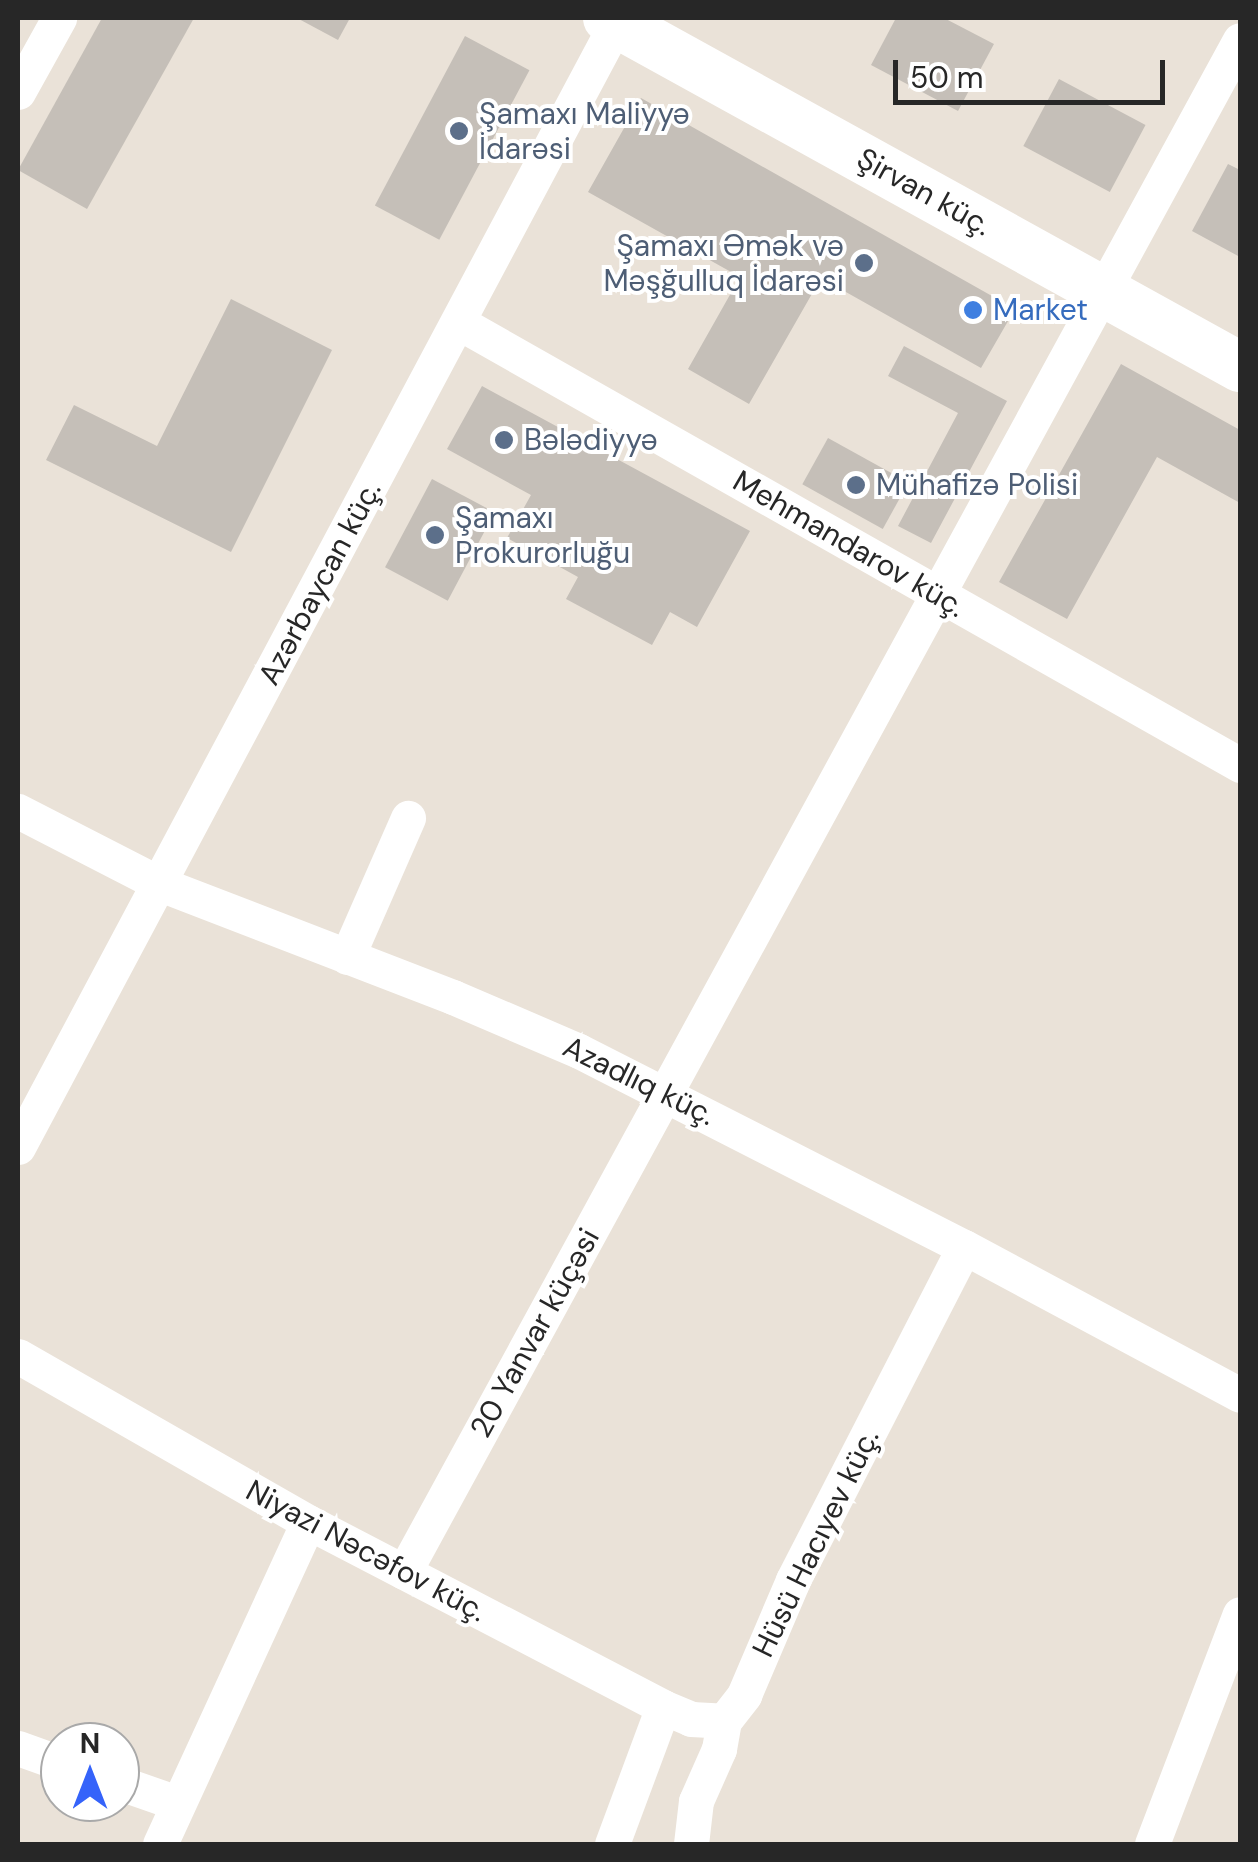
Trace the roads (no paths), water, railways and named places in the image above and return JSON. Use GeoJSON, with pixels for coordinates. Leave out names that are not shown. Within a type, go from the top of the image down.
{"type":"FeatureCollection","features":[{"type":"Feature","properties":{"kind":"street"},"geometry":{"type":"LineString","coordinates":[[18,92],[59,18]]}},
{"type":"Feature","properties":{"kind":"street","name":"Şirvan küç."},"geometry":{"type":"LineString","coordinates":[[614,19],[1240,367]]}},
{"type":"Feature","properties":{"kind":"street","name":"Azərbaycan küç."},"geometry":{"type":"LineString","coordinates":[[18,1147],[458,322],[614,19]]}},
{"type":"Feature","properties":{"kind":"street","name":"20 Yanvar küçəsi"},"geometry":{"type":"LineString","coordinates":[[404,1572],[1240,40]]}},
{"type":"Feature","properties":{"kind":"street","name":"Mehmandarov küç."},"geometry":{"type":"LineString","coordinates":[[458,322],[1240,765]]}},
{"type":"Feature","properties":{"kind":"street","name":"Azadlıq küç."},"geometry":{"type":"LineString","coordinates":[[18,811],[160,884],[529,1028],[667,1094],[964,1247],[1240,1395]]}},
{"type":"Feature","properties":{"kind":"street"},"geometry":{"type":"LineString","coordinates":[[347,958],[408,818]]}},
{"type":"Feature","properties":{"kind":"street","name":"Hüsü Hacıyev küç."},"geometry":{"type":"LineString","coordinates":[[692,1844],[696,1801],[719,1749],[724,1721],[744,1695],[794,1580],[964,1247]]}},
{"type":"Feature","properties":{"kind":"street","name":"Niyazi Nəcəfov küç."},"geometry":{"type":"LineString","coordinates":[[21,1369],[662,1708],[691,1719],[724,1721]]}},
{"type":"Feature","properties":{"kind":"street"},"geometry":{"type":"LineString","coordinates":[[160,1844],[308,1522]]}},
{"type":"Feature","properties":{"kind":"street"},"geometry":{"type":"LineString","coordinates":[[1152,1844],[1240,1614]]}},
{"type":"Feature","properties":{"kind":"street"},"geometry":{"type":"LineString","coordinates":[[612,1844],[662,1708]]}},
{"type":"Feature","properties":{"kind":"street"},"geometry":{"type":"LineString","coordinates":[[140,1790],[178,1803]]}},
{"type":"Feature","properties":{"kind":"place","name":"Şamaxı Maliyyə İdarəsi"},"geometry":{"type":"Point","coordinates":[459,131]}},
{"type":"Feature","properties":{"kind":"place","name":"Şamaxı Əmək və Məşğulluq İdarəsi"},"geometry":{"type":"Point","coordinates":[864,263]}},
{"type":"Feature","properties":{"kind":"place","name":"Market"},"geometry":{"type":"Point","coordinates":[973,310]}},
{"type":"Feature","properties":{"kind":"place","name":"Bələdiyyə"},"geometry":{"type":"Point","coordinates":[504,440]}},
{"type":"Feature","properties":{"kind":"place","name":"Mühafizə Polisi"},"geometry":{"type":"Point","coordinates":[856,485]}},
{"type":"Feature","properties":{"kind":"place","name":"Şamaxı Prokurorluğu"},"geometry":{"type":"Point","coordinates":[435,535]}}]}
